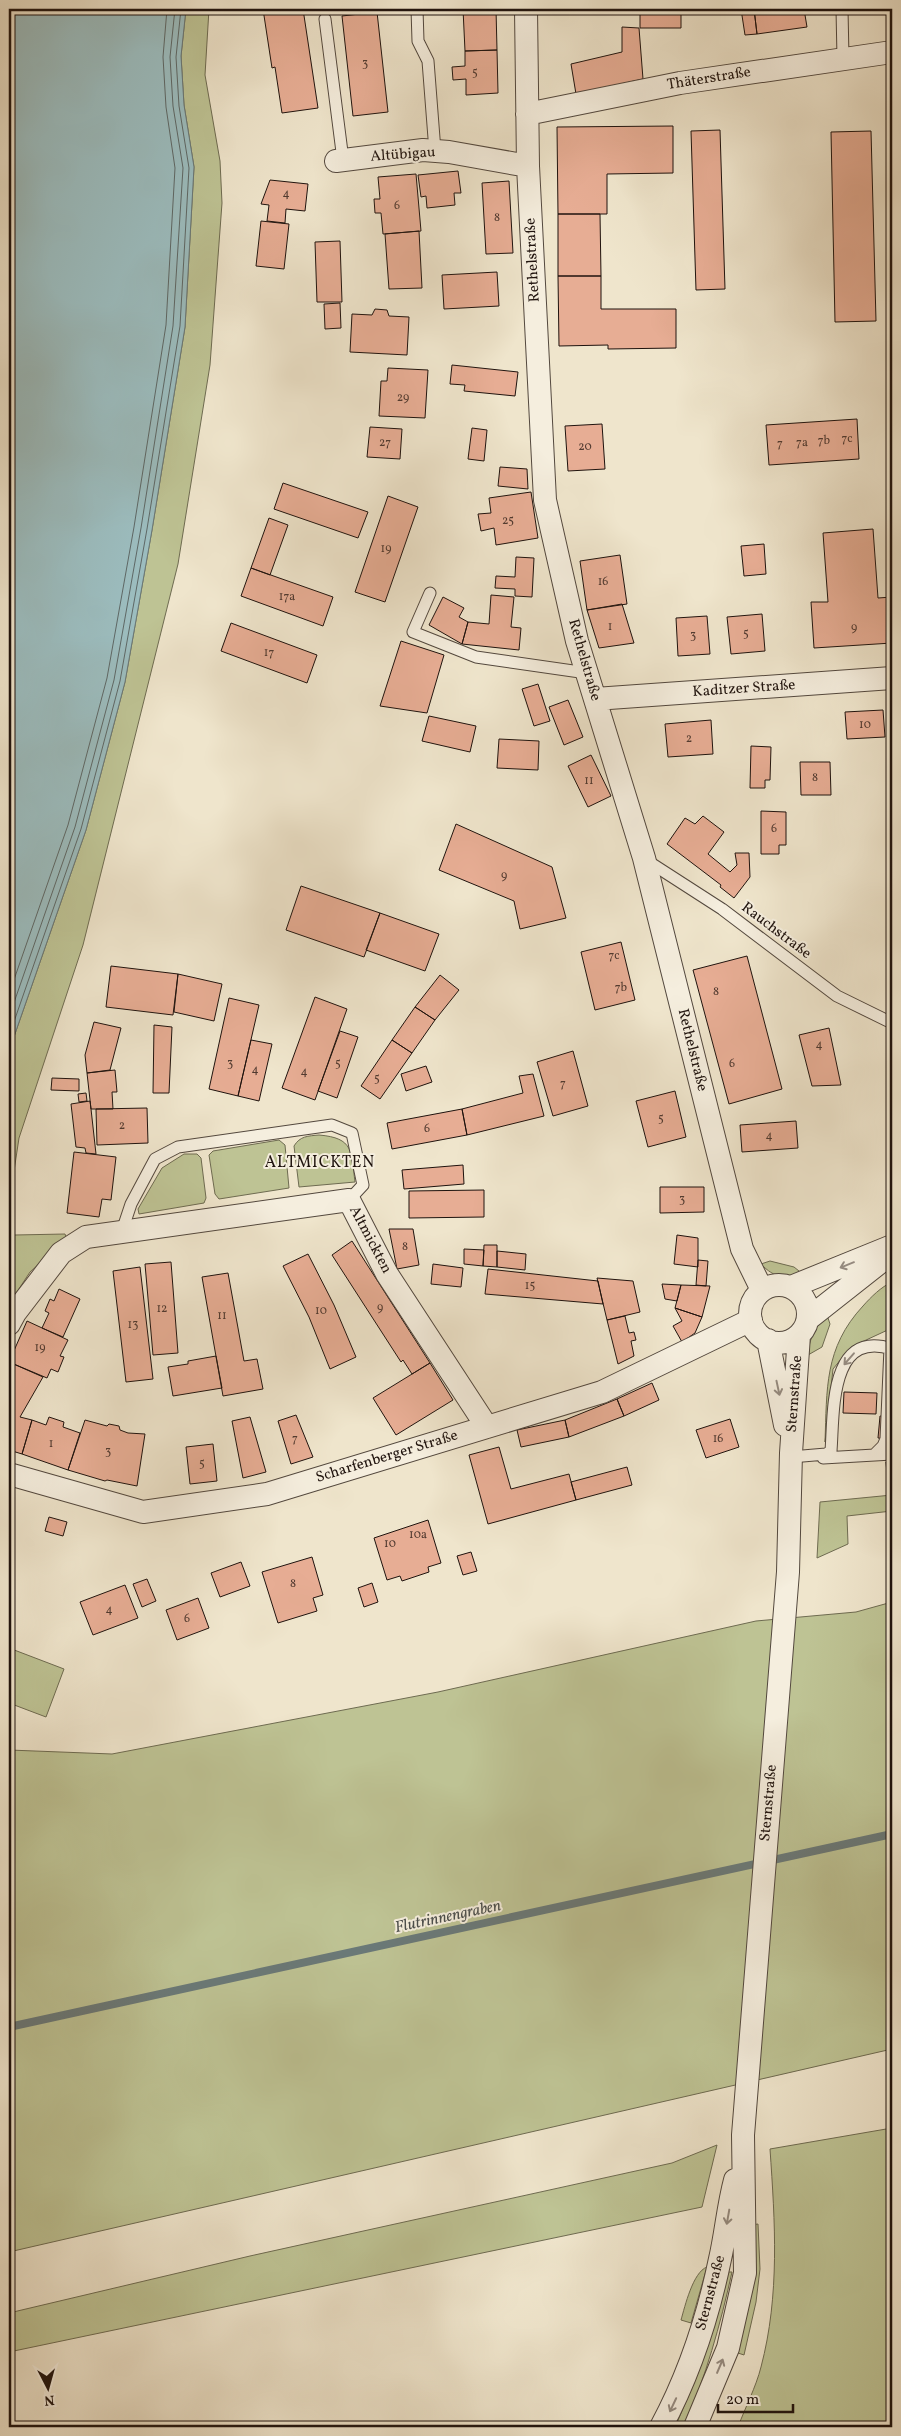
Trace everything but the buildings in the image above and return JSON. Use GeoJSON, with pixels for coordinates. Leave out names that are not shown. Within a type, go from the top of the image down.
{"type":"FeatureCollection","features":[{"type":"Feature","properties":{"kind":"street","name":"Rethelstraße"},"geometry":{"type":"LineString","coordinates":[[526,9],[528,166],[546,500],[577,641],[644,858],[742,1249],[762,1290]]}},
{"type":"Feature","properties":{"kind":"street","name":"Thäterstraße"},"geometry":{"type":"LineString","coordinates":[[527,114],[680,83],[892,52]]}},
{"type":"Feature","properties":{"kind":"street","name":"Altübigau"},"geometry":{"type":"LineString","coordinates":[[340,161],[424,150],[528,166]]}},
{"type":"Feature","properties":{"kind":"street","name":"Kaditzer Straße"},"geometry":{"type":"LineString","coordinates":[[595,699],[892,678]]}},
{"type":"Feature","properties":{"kind":"street","name":"Altmickten"},"geometry":{"type":"LineString","coordinates":[[9,1324],[15,1313],[61,1253],[86,1237],[121,1234],[349,1200],[387,1274],[487,1427]]}},
{"type":"Feature","properties":{"kind":"street"},"geometry":{"type":"LineString","coordinates":[[892,1246],[791,1287],[771,1286],[762,1290],[752,1303],[751,1320],[760,1336],[768,1340],[784,1342],[892,1252]]}},
{"type":"Feature","properties":{"kind":"street"},"geometry":{"type":"LineString","coordinates":[[791,1287],[799,1292],[805,1300],[803,1327]]}},
{"type":"Feature","properties":{"kind":"street","name":"Scharfenberger Straße"},"geometry":{"type":"LineString","coordinates":[[9,1474],[143,1512],[267,1494],[602,1392],[751,1320]]}},
{"type":"Feature","properties":{"kind":"street","name":"Sternstraße"},"geometry":{"type":"LineString","coordinates":[[695,2427],[728,2348],[745,2273],[743,2144],[786,1597],[791,1457],[803,1327]]}},
{"type":"Feature","properties":{"kind":"street","name":"Sternstraße"},"geometry":{"type":"LineString","coordinates":[[768,1340],[791,1457]]}},
{"type":"Feature","properties":{"kind":"street","name":"Sternstraße"},"geometry":{"type":"LineString","coordinates":[[661,2427],[688,2371],[707,2314],[743,2144]]}},
{"type":"Feature","properties":{"kind":"lane"},"geometry":{"type":"LineString","coordinates":[[417,9],[418,41],[428,62],[435,151]]}},
{"type":"Feature","properties":{"kind":"lane"},"geometry":{"type":"LineString","coordinates":[[842,9],[844,58]]}},
{"type":"Feature","properties":{"kind":"lane"},"geometry":{"type":"LineString","coordinates":[[325,19],[340,161]]}},
{"type":"Feature","properties":{"kind":"lane"},"geometry":{"type":"LineString","coordinates":[[430,593],[413,632],[476,657],[587,673]]}},
{"type":"Feature","properties":{"kind":"lane","name":"Rauchstraße"},"geometry":{"type":"LineString","coordinates":[[644,858],[722,909],[837,996],[892,1023]]}},
{"type":"Feature","properties":{"kind":"lane"},"geometry":{"type":"LineString","coordinates":[[121,1234],[131,1204],[155,1159],[178,1147],[332,1125],[352,1133],[363,1185],[349,1200]]}},
{"type":"Feature","properties":{"kind":"lane"},"geometry":{"type":"LineString","coordinates":[[791,1457],[826,1454],[831,1451],[835,1389],[841,1368],[852,1354],[866,1347],[878,1345],[891,1349],[886,1439],[883,1446],[875,1454]]}},
{"type":"Feature","properties":{"kind":"lane"},"geometry":{"type":"LineString","coordinates":[[791,1457],[892,1454]]}},
{"type":"Feature","properties":{"kind":"green space"},"geometry":{"type":"Polygon","coordinates":[[[186,9],[209,9],[205,75],[220,161],[222,203],[210,365],[178,564],[83,945],[19,1138],[9,1204],[9,1051],[86,830],[125,682],[185,327],[194,167],[184,105],[181,56],[186,9]]]}},
{"type":"Feature","properties":{"kind":"green space"},"geometry":{"type":"Polygon","coordinates":[[[319,1135],[339,1139],[349,1148],[353,1162],[355,1182],[299,1187],[294,1146],[302,1138],[319,1135]]]}},
{"type":"Feature","properties":{"kind":"green space"},"geometry":{"type":"Polygon","coordinates":[[[279,1140],[285,1145],[289,1188],[219,1199],[215,1194],[209,1155],[213,1151],[279,1140]]]}},
{"type":"Feature","properties":{"kind":"green space"},"geometry":{"type":"Polygon","coordinates":[[[184,1154],[197,1154],[201,1158],[206,1198],[204,1203],[139,1214],[138,1209],[162,1168],[184,1154]]]}},
{"type":"Feature","properties":{"kind":"green space"},"geometry":{"type":"Polygon","coordinates":[[[9,1229],[15,1235],[65,1234],[67,1239],[30,1272],[9,1304],[9,1229]]]}},
{"type":"Feature","properties":{"kind":"green space"},"geometry":{"type":"Polygon","coordinates":[[[770,1261],[794,1267],[804,1275],[781,1277],[776,1275],[761,1264],[770,1261]]]}},
{"type":"Feature","properties":{"kind":"green space"},"geometry":{"type":"Polygon","coordinates":[[[892,1282],[892,1328],[851,1347],[833,1369],[825,1442],[826,1404],[834,1354],[850,1322],[880,1289],[892,1282]]]}},
{"type":"Feature","properties":{"kind":"green space"},"geometry":{"type":"Polygon","coordinates":[[[827,1315],[830,1324],[822,1347],[808,1355],[813,1333],[827,1315]]]}},
{"type":"Feature","properties":{"kind":"green space"},"geometry":{"type":"Polygon","coordinates":[[[892,1495],[892,1511],[847,1516],[848,1544],[817,1558],[820,1502],[892,1495]]]}},
{"type":"Feature","properties":{"kind":"green space"},"geometry":{"type":"Polygon","coordinates":[[[892,1602],[892,2049],[9,2252],[9,1750],[112,1754],[438,1692],[756,1621],[856,1612],[892,1602]]]}},
{"type":"Feature","properties":{"kind":"green space"},"geometry":{"type":"Polygon","coordinates":[[[9,1648],[64,1669],[46,1717],[9,1703],[9,1648]]]}},
{"type":"Feature","properties":{"kind":"green space"},"geometry":{"type":"Polygon","coordinates":[[[892,2128],[892,2427],[738,2427],[759,2375],[771,2313],[774,2286],[774,2231],[770,2149],[892,2128]]]}},
{"type":"Feature","properties":{"kind":"green space"},"geometry":{"type":"Polygon","coordinates":[[[717,2145],[702,2207],[9,2352],[9,2313],[250,2256],[672,2163],[717,2145]]]}},
{"type":"Feature","properties":{"kind":"green space"},"geometry":{"type":"Polygon","coordinates":[[[758,2224],[760,2269],[756,2302],[744,2355],[735,2352],[751,2225],[758,2224]]]}},
{"type":"Feature","properties":{"kind":"green space"},"geometry":{"type":"Polygon","coordinates":[[[707,2267],[691,2323],[681,2320],[694,2282],[702,2270],[707,2267]]]}},
{"type":"Feature","properties":{"kind":"green space"},"geometry":{"type":"Polygon","coordinates":[[[727,2272],[732,2272],[706,2370],[684,2427],[676,2425],[696,2378],[727,2272]]]}},
{"type":"Feature","properties":{"kind":"water"},"geometry":{"type":"Polygon","coordinates":[[[9,9],[186,9],[181,56],[184,105],[194,167],[185,327],[125,682],[86,830],[9,1051],[9,9]]]}},
{"type":"Feature","properties":{"kind":"waterway","name":"Flutrinnengraben"},"geometry":{"type":"LineString","coordinates":[[9,2027],[892,1834]]}},
{"type":"Feature","properties":{"kind":"district","name":"ALTMICKTEN"},"geometry":{"type":"Point","coordinates":[320,1163]}}]}
